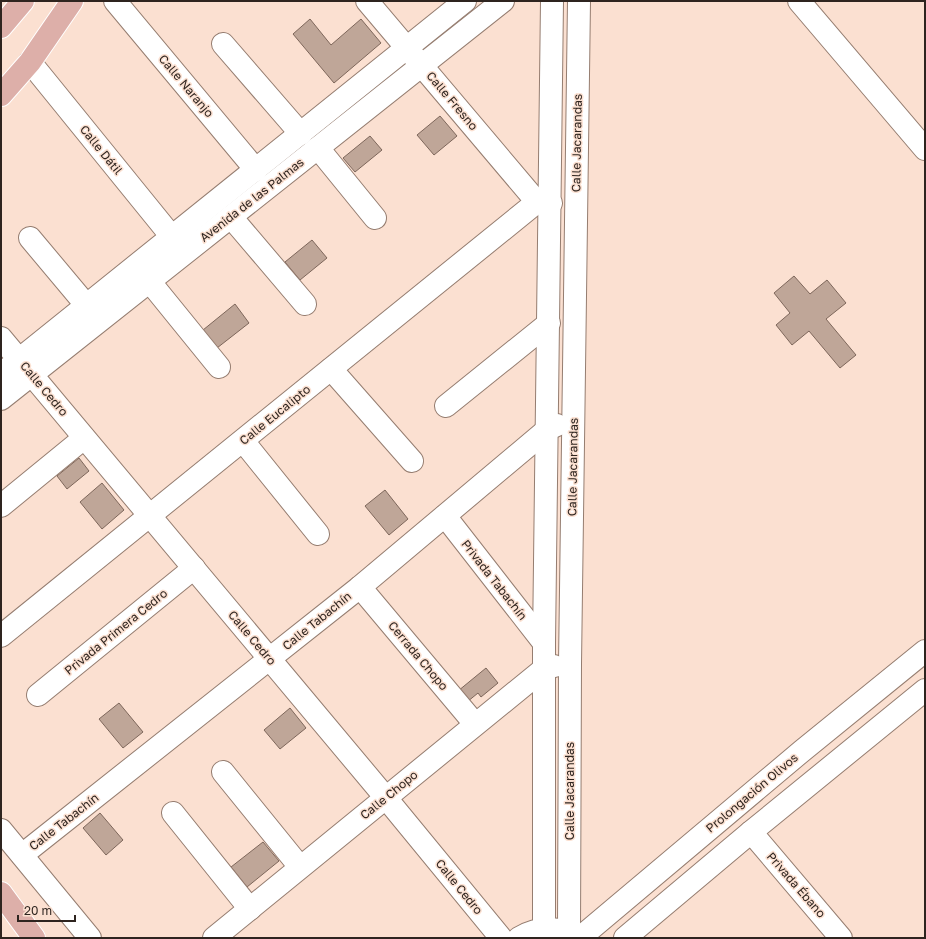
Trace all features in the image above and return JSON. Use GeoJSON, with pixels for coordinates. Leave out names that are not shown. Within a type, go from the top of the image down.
{"type":"FeatureCollection","features":[{"type":"Feature","properties":{"kind":"main road"},"geometry":{"type":"LineString","coordinates":[[1,27],[23,1]]}},
{"type":"Feature","properties":{"kind":"main road"},"geometry":{"type":"LineString","coordinates":[[1,95],[30,62],[71,1]]}},
{"type":"Feature","properties":{"kind":"main road"},"geometry":{"type":"LineString","coordinates":[[1,75],[71,1]]}},
{"type":"Feature","properties":{"kind":"main road"},"geometry":{"type":"LineString","coordinates":[[1,892],[34,938]]}},
{"type":"Feature","properties":{"kind":"street","name":"Calle Naranjo"},"geometry":{"type":"LineString","coordinates":[[115,1],[256,170]]}},
{"type":"Feature","properties":{"kind":"street","name":"Calle Fresno"},"geometry":{"type":"LineString","coordinates":[[367,1],[406,48],[544,202]]}},
{"type":"Feature","properties":{"kind":"street","name":"Avenida de las Palmas"},"geometry":{"type":"LineString","coordinates":[[1,399],[25,367],[87,306],[465,1]]}},
{"type":"Feature","properties":{"kind":"street","name":"Avenida de las Palmas"},"geometry":{"type":"LineString","coordinates":[[1,374],[25,367],[150,282],[503,1]]}},
{"type":"Feature","properties":{"kind":"street"},"geometry":{"type":"LineString","coordinates":[[544,929],[544,644],[548,429],[548,323],[544,202],[552,1]]}},
{"type":"Feature","properties":{"kind":"street","name":"Calle Jacarandas"},"geometry":{"type":"LineString","coordinates":[[578,936],[570,664],[579,1]]}},
{"type":"Feature","properties":{"kind":"street"},"geometry":{"type":"LineString","coordinates":[[799,1],[925,149]]}},
{"type":"Feature","properties":{"kind":"street"},"geometry":{"type":"LineString","coordinates":[[223,44],[301,134]]}},
{"type":"Feature","properties":{"kind":"street","name":"Calle Dátil"},"geometry":{"type":"LineString","coordinates":[[30,62],[172,237]]}},
{"type":"Feature","properties":{"kind":"street"},"geometry":{"type":"LineString","coordinates":[[318,148],[375,218]]}},
{"type":"Feature","properties":{"kind":"street","name":"Calle Eucalipto"},"geometry":{"type":"LineString","coordinates":[[1,636],[331,369],[544,202]]}},
{"type":"Feature","properties":{"kind":"street"},"geometry":{"type":"LineString","coordinates":[[231,217],[305,304]]}},
{"type":"Feature","properties":{"kind":"street"},"geometry":{"type":"LineString","coordinates":[[30,238],[87,306]]}},
{"type":"Feature","properties":{"kind":"street"},"geometry":{"type":"LineString","coordinates":[[150,282],[219,367]]}},
{"type":"Feature","properties":{"kind":"street"},"geometry":{"type":"LineString","coordinates":[[446,406],[548,323]]}},
{"type":"Feature","properties":{"kind":"street","name":"Calle Cedro"},"geometry":{"type":"LineString","coordinates":[[1,338],[386,798],[501,938]]}},
{"type":"Feature","properties":{"kind":"street"},"geometry":{"type":"LineString","coordinates":[[331,369],[412,461]]}},
{"type":"Feature","properties":{"kind":"street","name":"Calle Tabachín"},"geometry":{"type":"LineString","coordinates":[[22,855],[360,587],[548,429],[574,416]]}},
{"type":"Feature","properties":{"kind":"street"},"geometry":{"type":"LineString","coordinates":[[1,506],[84,438]]}},
{"type":"Feature","properties":{"kind":"street"},"geometry":{"type":"LineString","coordinates":[[242,441],[318,534]]}},
{"type":"Feature","properties":{"kind":"street","name":"Privada Tabachín"},"geometry":{"type":"LineString","coordinates":[[445,516],[544,644]]}},
{"type":"Feature","properties":{"kind":"street","name":"Privada Primera Cedro"},"geometry":{"type":"LineString","coordinates":[[38,695],[194,568]]}},
{"type":"Feature","properties":{"kind":"street","name":"Cerrada Chopo"},"geometry":{"type":"LineString","coordinates":[[360,587],[475,724]]}},
{"type":"Feature","properties":{"kind":"street","name":"Prolongación Olivos"},"geometry":{"type":"LineString","coordinates":[[578,936],[802,751],[925,652]]}},
{"type":"Feature","properties":{"kind":"street","name":"Calle Chopo"},"geometry":{"type":"LineString","coordinates":[[214,938],[545,668],[570,664]]}},
{"type":"Feature","properties":{"kind":"street"},"geometry":{"type":"LineString","coordinates":[[624,938],[750,832],[925,690]]}},
{"type":"Feature","properties":{"kind":"street"},"geometry":{"type":"LineString","coordinates":[[802,751],[821,775]]}},
{"type":"Feature","properties":{"kind":"street"},"geometry":{"type":"LineString","coordinates":[[223,772],[300,867]]}},
{"type":"Feature","properties":{"kind":"street"},"geometry":{"type":"LineString","coordinates":[[173,814],[250,909]]}},
{"type":"Feature","properties":{"kind":"street"},"geometry":{"type":"LineString","coordinates":[[1,830],[90,938]]}},
{"type":"Feature","properties":{"kind":"street","name":"Privada Ébano"},"geometry":{"type":"LineString","coordinates":[[750,832],[841,938]]}},
{"type":"Feature","properties":{"kind":"street"},"geometry":{"type":"LineString","coordinates":[[519,938],[528,933],[544,929],[578,936]]}},
{"type":"Feature","properties":{"kind":"building"},"geometry":{"type":"Polygon","coordinates":[[[310,19],[331,45],[361,19],[381,43],[334,83],[293,34],[310,19]]]}},
{"type":"Feature","properties":{"kind":"building"},"geometry":{"type":"Polygon","coordinates":[[[440,116],[457,136],[434,155],[417,135],[440,116]]]}},
{"type":"Feature","properties":{"kind":"building"},"geometry":{"type":"Polygon","coordinates":[[[370,136],[382,150],[355,172],[343,158],[370,136]]]}},
{"type":"Feature","properties":{"kind":"building"},"geometry":{"type":"Polygon","coordinates":[[[312,240],[327,258],[300,280],[285,262],[312,240]]]}},
{"type":"Feature","properties":{"kind":"building"},"geometry":{"type":"Polygon","coordinates":[[[794,276],[810,294],[827,280],[846,303],[826,319],[856,355],[840,368],[809,331],[792,345],[776,325],[790,313],[774,293],[794,276]]]}},
{"type":"Feature","properties":{"kind":"building"},"geometry":{"type":"Polygon","coordinates":[[[235,304],[249,323],[217,348],[203,330],[235,304]]]}},
{"type":"Feature","properties":{"kind":"building"},"geometry":{"type":"Polygon","coordinates":[[[79,458],[89,471],[67,489],[57,476],[79,458]]]}},
{"type":"Feature","properties":{"kind":"building"},"geometry":{"type":"Polygon","coordinates":[[[102,483],[124,510],[102,529],[80,502],[102,483]]]}},
{"type":"Feature","properties":{"kind":"building"},"geometry":{"type":"Polygon","coordinates":[[[385,490],[408,519],[389,535],[365,506],[385,490]]]}},
{"type":"Feature","properties":{"kind":"building"},"geometry":{"type":"Polygon","coordinates":[[[486,668],[498,683],[481,697],[478,693],[467,702],[458,691],[486,668]]]}},
{"type":"Feature","properties":{"kind":"building"},"geometry":{"type":"Polygon","coordinates":[[[119,703],[143,732],[123,748],[99,719],[119,703]]]}},
{"type":"Feature","properties":{"kind":"building"},"geometry":{"type":"Polygon","coordinates":[[[290,708],[306,728],[280,749],[264,730],[290,708]]]}},
{"type":"Feature","properties":{"kind":"building"},"geometry":{"type":"Polygon","coordinates":[[[100,813],[123,840],[106,855],[83,828],[100,813]]]}},
{"type":"Feature","properties":{"kind":"building"},"geometry":{"type":"Polygon","coordinates":[[[263,842],[279,861],[247,887],[231,867],[263,842]]]}}]}
